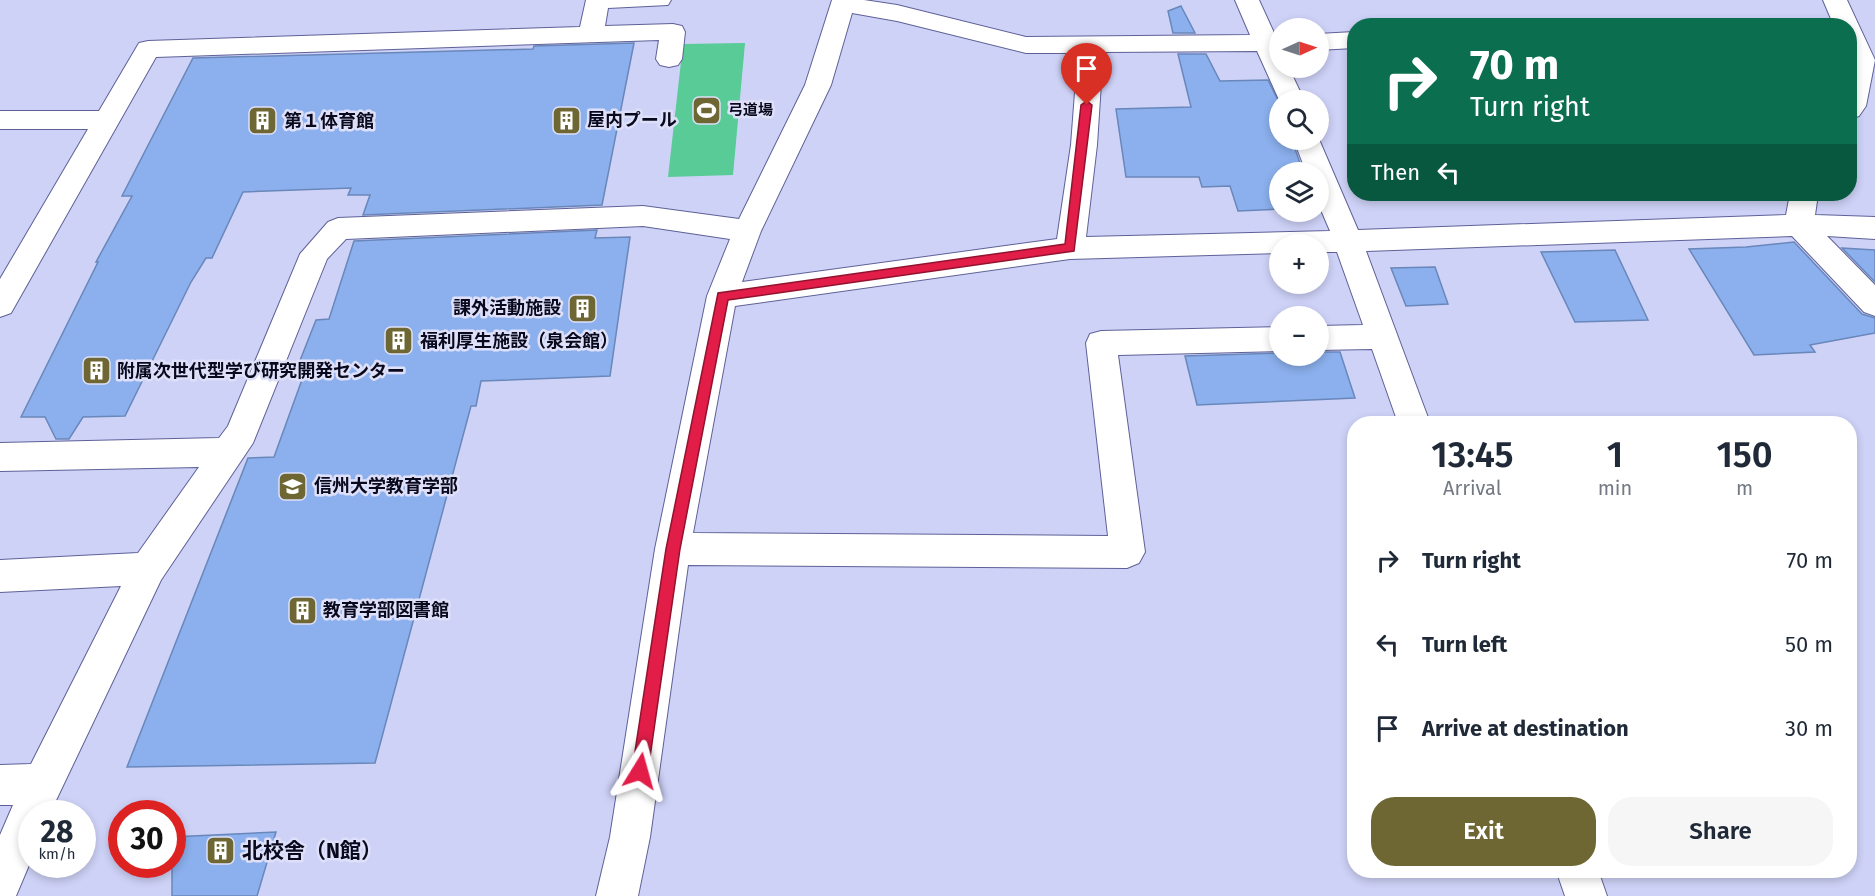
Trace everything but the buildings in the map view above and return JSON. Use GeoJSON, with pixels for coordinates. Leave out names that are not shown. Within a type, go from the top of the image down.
{"type":"FeatureCollection","features":[{"type":"Feature","properties":{"kind":"street"},"geometry":{"type":"LineString","coordinates":[[591,34],[597,1],[659,0]]}},
{"type":"Feature","properties":{"kind":"street"},"geometry":{"type":"LineString","coordinates":[[1247,0],[1269,36]]}},
{"type":"Feature","properties":{"kind":"street"},"geometry":{"type":"LineString","coordinates":[[1834,0],[1843,18]]}},
{"type":"Feature","properties":{"kind":"street"},"geometry":{"type":"LineString","coordinates":[[616,896],[630,837],[673,549],[722,296],[747,231],[818,85],[843,2],[1026,45],[1269,43]]}},
{"type":"Feature","properties":{"kind":"street"},"geometry":{"type":"LineString","coordinates":[[0,305],[148,49],[673,32],[669,59]]}},
{"type":"Feature","properties":{"kind":"street"},"geometry":{"type":"LineString","coordinates":[[1329,41],[1347,40]]}},
{"type":"Feature","properties":{"kind":"street"},"geometry":{"type":"LineString","coordinates":[[1070,248],[1084,145],[1091,44]]}},
{"type":"Feature","properties":{"kind":"street"},"geometry":{"type":"LineString","coordinates":[[1857,47],[1863,61],[1857,88]]}},
{"type":"Feature","properties":{"kind":"street"},"geometry":{"type":"LineString","coordinates":[[0,120],[107,120]]}},
{"type":"Feature","properties":{"kind":"street"},"geometry":{"type":"LineString","coordinates":[[1311,150],[1348,241],[1411,416]]}},
{"type":"Feature","properties":{"kind":"street"},"geometry":{"type":"LineString","coordinates":[[1798,225],[1803,201]]}},
{"type":"Feature","properties":{"kind":"street"},"geometry":{"type":"LineString","coordinates":[[0,884],[42,784],[148,569],[241,433],[315,254],[338,229],[643,216],[747,231]]}},
{"type":"Feature","properties":{"kind":"street"},"geometry":{"type":"LineString","coordinates":[[722,296],[1070,248],[1798,225],[1875,228]]}},
{"type":"Feature","properties":{"kind":"street"},"geometry":{"type":"LineString","coordinates":[[1798,225],[1875,304]]}},
{"type":"Feature","properties":{"kind":"street"},"geometry":{"type":"LineString","coordinates":[[1329,338],[1383,337]]}},
{"type":"Feature","properties":{"kind":"street"},"geometry":{"type":"LineString","coordinates":[[673,549],[1127,552],[1101,343],[1269,339]]}},
{"type":"Feature","properties":{"kind":"street"},"geometry":{"type":"LineString","coordinates":[[0,457],[228,452]]}},
{"type":"Feature","properties":{"kind":"street"},"geometry":{"type":"LineString","coordinates":[[0,576],[148,569]]}},
{"type":"Feature","properties":{"kind":"street"},"geometry":{"type":"LineString","coordinates":[[0,785],[42,784]]}},
{"type":"Feature","properties":{"kind":"street"},"geometry":{"type":"LineString","coordinates":[[1579,878],[1586,896]]}},
{"type":"Feature","properties":{"kind":"green space","name":"弓道場"},"geometry":{"type":"Polygon","coordinates":[[[745,43],[733,175],[668,177],[683,44],[745,43]]]}},
{"type":"Feature","properties":{"kind":"place","name":"弓道場"},"geometry":{"type":"Point","coordinates":[707,110]}},
{"type":"Feature","properties":{"kind":"place","name":"屋内プール"},"geometry":{"type":"Point","coordinates":[566,120]}},
{"type":"Feature","properties":{"kind":"place","name":"第１体育館"},"geometry":{"type":"Point","coordinates":[263,121]}},
{"type":"Feature","properties":{"kind":"place","name":"課外活動施設"},"geometry":{"type":"Point","coordinates":[582,308]}},
{"type":"Feature","properties":{"kind":"place","name":"福利厚生施設（泉会館）"},"geometry":{"type":"Point","coordinates":[399,341]}},
{"type":"Feature","properties":{"kind":"place","name":"附属次世代型学び研究開発センター"},"geometry":{"type":"Point","coordinates":[96,371]}},
{"type":"Feature","properties":{"kind":"place","name":"信州大学教育学部"},"geometry":{"type":"Point","coordinates":[293,486]}},
{"type":"Feature","properties":{"kind":"place","name":"教育学部図書館"},"geometry":{"type":"Point","coordinates":[302,610]}},
{"type":"Feature","properties":{"kind":"place","name":"北校舎（N館）"},"geometry":{"type":"Point","coordinates":[221,851]}},
{"type":"Feature","properties":{"kind":"route"},"geometry":{"type":"LineString","coordinates":[[640,771],[673,549],[722,296],[1070,248],[1087,105]]}}]}
